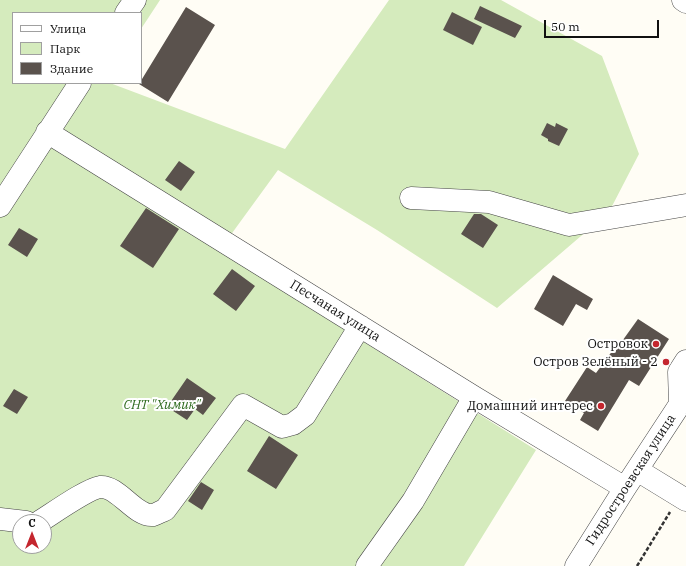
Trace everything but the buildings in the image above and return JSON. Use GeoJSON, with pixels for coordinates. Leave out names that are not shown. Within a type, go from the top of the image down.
{"type":"FeatureCollection","features":[{"type":"Feature","properties":{"kind":"street"},"geometry":{"type":"LineString","coordinates":[[127,12],[135,0]]}},
{"type":"Feature","properties":{"kind":"street"},"geometry":{"type":"LineString","coordinates":[[0,206],[79,84]]}},
{"type":"Feature","properties":{"kind":"street","name":"Песчаная улица"},"geometry":{"type":"LineString","coordinates":[[47,132],[474,397],[679,504]]}},
{"type":"Feature","properties":{"kind":"street"},"geometry":{"type":"LineString","coordinates":[[411,198],[490,202],[569,225],[686,204]]}},
{"type":"Feature","properties":{"kind":"street"},"geometry":{"type":"LineString","coordinates":[[52,514],[90,490],[101,487],[114,492],[140,512],[153,515],[165,510],[242,405],[282,427],[293,424],[305,415],[360,326]]}},
{"type":"Feature","properties":{"kind":"street"},"geometry":{"type":"LineString","coordinates":[[684,400],[679,372],[686,361]]}},
{"type":"Feature","properties":{"kind":"street"},"geometry":{"type":"LineString","coordinates":[[367,566],[413,501],[474,397]]}},
{"type":"Feature","properties":{"kind":"street","name":"Гидростроевская улица"},"geometry":{"type":"LineString","coordinates":[[576,566],[631,479],[684,400]]}},
{"type":"Feature","properties":{"kind":"street"},"geometry":{"type":"LineString","coordinates":[[0,520],[12,521]]}},
{"type":"Feature","properties":{"kind":"path"},"geometry":{"type":"LineString","coordinates":[[636,566],[679,504]]}},
{"type":"Feature","properties":{"kind":"green space","name":"СНТ \"Химик\""},"geometry":{"type":"Polygon","coordinates":[[[0,0],[160,0],[142,27],[142,12],[12,12],[12,84],[113,84],[285,149],[389,0],[501,0],[602,56],[639,154],[609,212],[497,308],[377,230],[278,170],[219,251],[536,450],[464,566],[0,566],[0,0]]]}},
{"type":"Feature","properties":{"kind":"place","name":"Островок"},"geometry":{"type":"Point","coordinates":[656,344]}},
{"type":"Feature","properties":{"kind":"place","name":"Остров Зелёный - 2"},"geometry":{"type":"Point","coordinates":[666,362]}},
{"type":"Feature","properties":{"kind":"place","name":"Домашний интерес"},"geometry":{"type":"Point","coordinates":[601,406]}}]}
